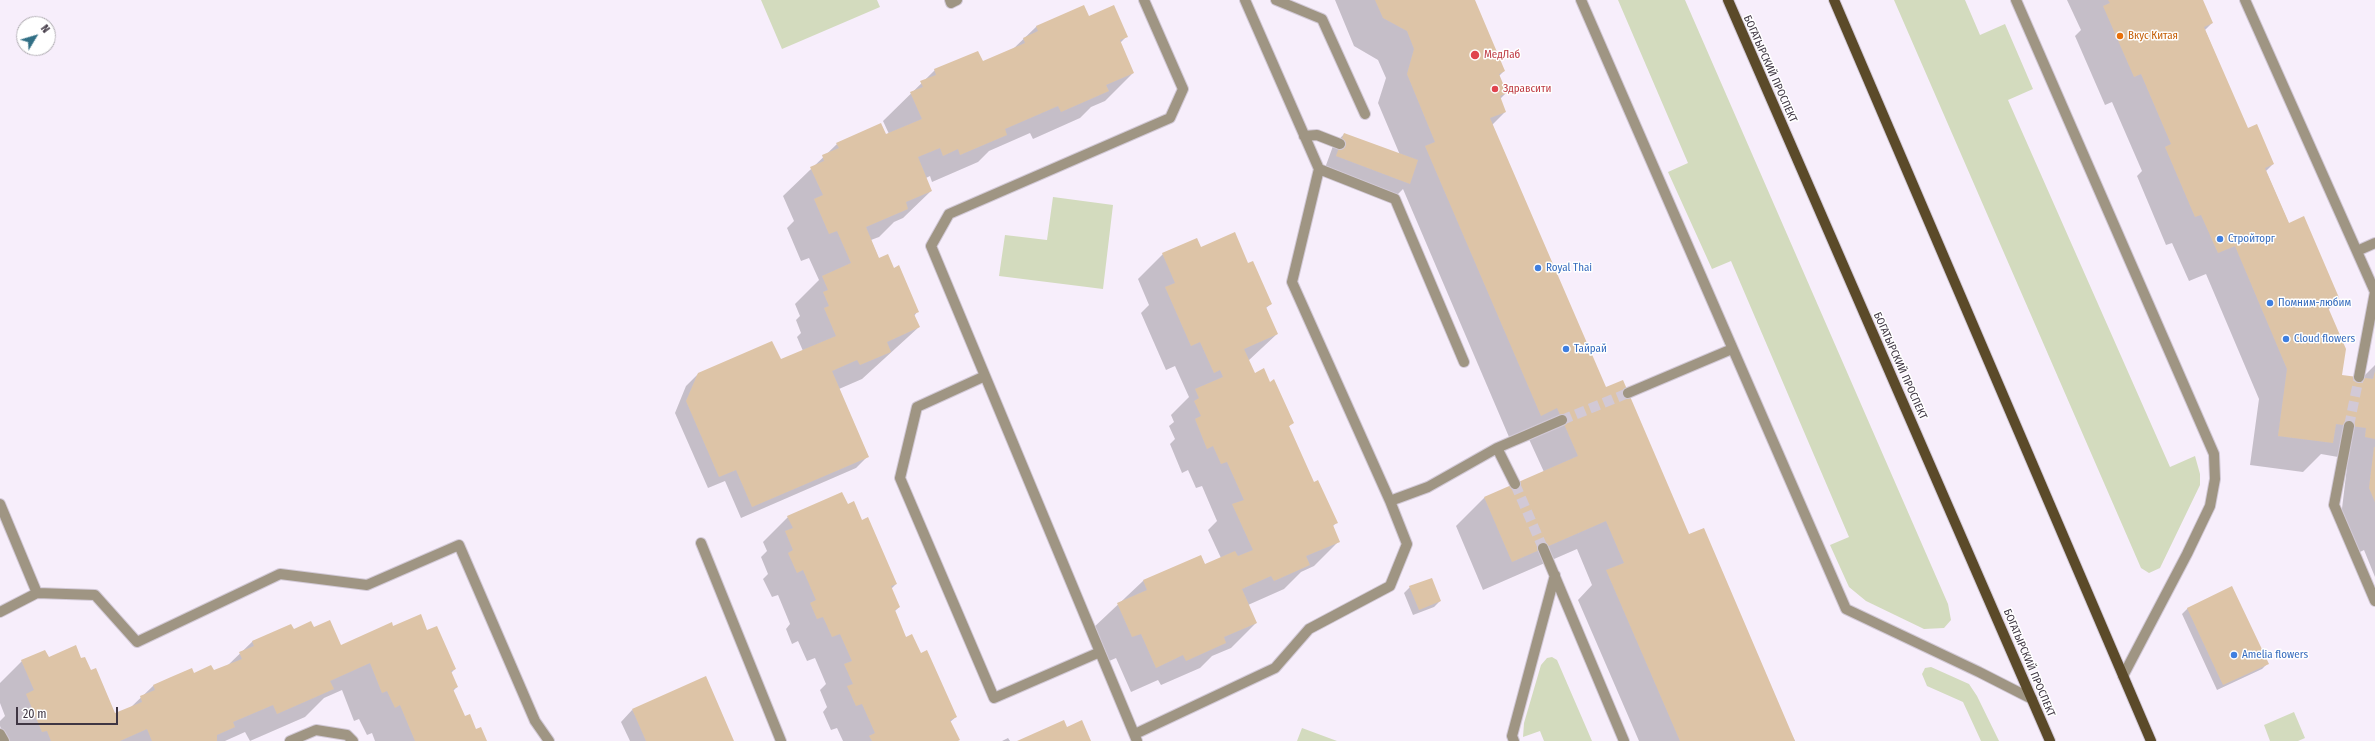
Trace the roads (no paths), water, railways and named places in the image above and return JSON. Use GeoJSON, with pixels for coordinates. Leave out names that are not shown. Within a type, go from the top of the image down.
{"type":"FeatureCollection","features":[{"type":"Feature","properties":{"kind":"main road","name":"БОГАТЫРСКИЙ ПРОСПЕКТ"},"geometry":{"type":"LineString","coordinates":[[1728,0],[2050,741]]}},
{"type":"Feature","properties":{"kind":"main road"},"geometry":{"type":"LineString","coordinates":[[1834,0],[2151,741]]}},
{"type":"Feature","properties":{"kind":"street"},"geometry":{"type":"LineString","coordinates":[[950,0],[951,3],[957,0]]}},
{"type":"Feature","properties":{"kind":"street"},"geometry":{"type":"LineString","coordinates":[[1144,0],[1183,89],[1170,118],[948,214],[931,246],[1136,737],[1276,668],[1309,629],[1390,586],[1407,544],[1390,501],[1292,282],[1319,168],[1245,0]]}},
{"type":"Feature","properties":{"kind":"street"},"geometry":{"type":"LineString","coordinates":[[1276,0],[1322,19],[1365,114]]}},
{"type":"Feature","properties":{"kind":"street"},"geometry":{"type":"LineString","coordinates":[[1581,0],[1846,609],[1979,672],[2032,699]]}},
{"type":"Feature","properties":{"kind":"street"},"geometry":{"type":"LineString","coordinates":[[2016,0],[2214,454],[2215,479],[2210,506],[2188,554],[2123,676]]}},
{"type":"Feature","properties":{"kind":"street"},"geometry":{"type":"LineString","coordinates":[[2245,0],[2375,292],[2359,377]]}},
{"type":"Feature","properties":{"kind":"street"},"geometry":{"type":"LineString","coordinates":[[1304,136],[1317,135],[1340,144]]}},
{"type":"Feature","properties":{"kind":"street"},"geometry":{"type":"LineString","coordinates":[[1319,168],[1395,199],[1464,362]]}},
{"type":"Feature","properties":{"kind":"street"},"geometry":{"type":"LineString","coordinates":[[2357,251],[2375,243]]}},
{"type":"Feature","properties":{"kind":"street"},"geometry":{"type":"LineString","coordinates":[[1628,392],[1732,349]]}},
{"type":"Feature","properties":{"kind":"street"},"geometry":{"type":"LineString","coordinates":[[985,376],[917,407],[900,478],[994,698],[1100,652]]}},
{"type":"Feature","properties":{"kind":"street"},"geometry":{"type":"LineString","coordinates":[[1390,501],[1428,487],[1497,448],[1562,420]]}},
{"type":"Feature","properties":{"kind":"street"},"geometry":{"type":"LineString","coordinates":[[2349,426],[2334,505],[2375,601]]}},
{"type":"Feature","properties":{"kind":"street"},"geometry":{"type":"LineString","coordinates":[[1497,448],[1515,484]]}},
{"type":"Feature","properties":{"kind":"street"},"geometry":{"type":"LineString","coordinates":[[0,504],[37,593]]}},
{"type":"Feature","properties":{"kind":"street"},"geometry":{"type":"LineString","coordinates":[[701,544],[781,741]]}},
{"type":"Feature","properties":{"kind":"street"},"geometry":{"type":"LineString","coordinates":[[0,612],[37,593],[95,595],[137,642],[280,574],[367,585],[458,545],[536,721],[549,741]]}},
{"type":"Feature","properties":{"kind":"street"},"geometry":{"type":"LineString","coordinates":[[1543,548],[1624,741]]}},
{"type":"Feature","properties":{"kind":"street"},"geometry":{"type":"LineString","coordinates":[[1514,741],[1512,736],[1555,575]]}},
{"type":"Feature","properties":{"kind":"street"},"geometry":{"type":"LineString","coordinates":[[290,741],[316,730],[347,735],[353,741]]}},
{"type":"Feature","properties":{"kind":"street"},"geometry":{"type":"LineString","coordinates":[[0,734],[4,741]]}},
{"type":"Feature","properties":{"kind":"tunnel"},"geometry":{"type":"LineString","coordinates":[[2349,426],[2359,377]]}},
{"type":"Feature","properties":{"kind":"tunnel"},"geometry":{"type":"LineString","coordinates":[[1562,420],[1628,393]]}},
{"type":"Feature","properties":{"kind":"tunnel"},"geometry":{"type":"LineString","coordinates":[[1515,484],[1543,548]]}},
{"type":"Feature","properties":{"kind":"place","name":"Вкус Китая"},"geometry":{"type":"Point","coordinates":[2120,36]}},
{"type":"Feature","properties":{"kind":"place","name":"МедЛаб"},"geometry":{"type":"Point","coordinates":[1475,55]}},
{"type":"Feature","properties":{"kind":"place","name":"Здравсити"},"geometry":{"type":"Point","coordinates":[1495,89]}},
{"type":"Feature","properties":{"kind":"place","name":"Стройторг"},"geometry":{"type":"Point","coordinates":[2220,239]}},
{"type":"Feature","properties":{"kind":"place","name":"Royal Thai"},"geometry":{"type":"Point","coordinates":[1538,268]}},
{"type":"Feature","properties":{"kind":"place","name":"Помним-любим"},"geometry":{"type":"Point","coordinates":[2270,303]}},
{"type":"Feature","properties":{"kind":"place","name":"Cloud flowers"},"geometry":{"type":"Point","coordinates":[2286,339]}},
{"type":"Feature","properties":{"kind":"place","name":"Тайрай"},"geometry":{"type":"Point","coordinates":[1566,349]}},
{"type":"Feature","properties":{"kind":"place","name":"Amelia flowers"},"geometry":{"type":"Point","coordinates":[2234,655]}}]}
